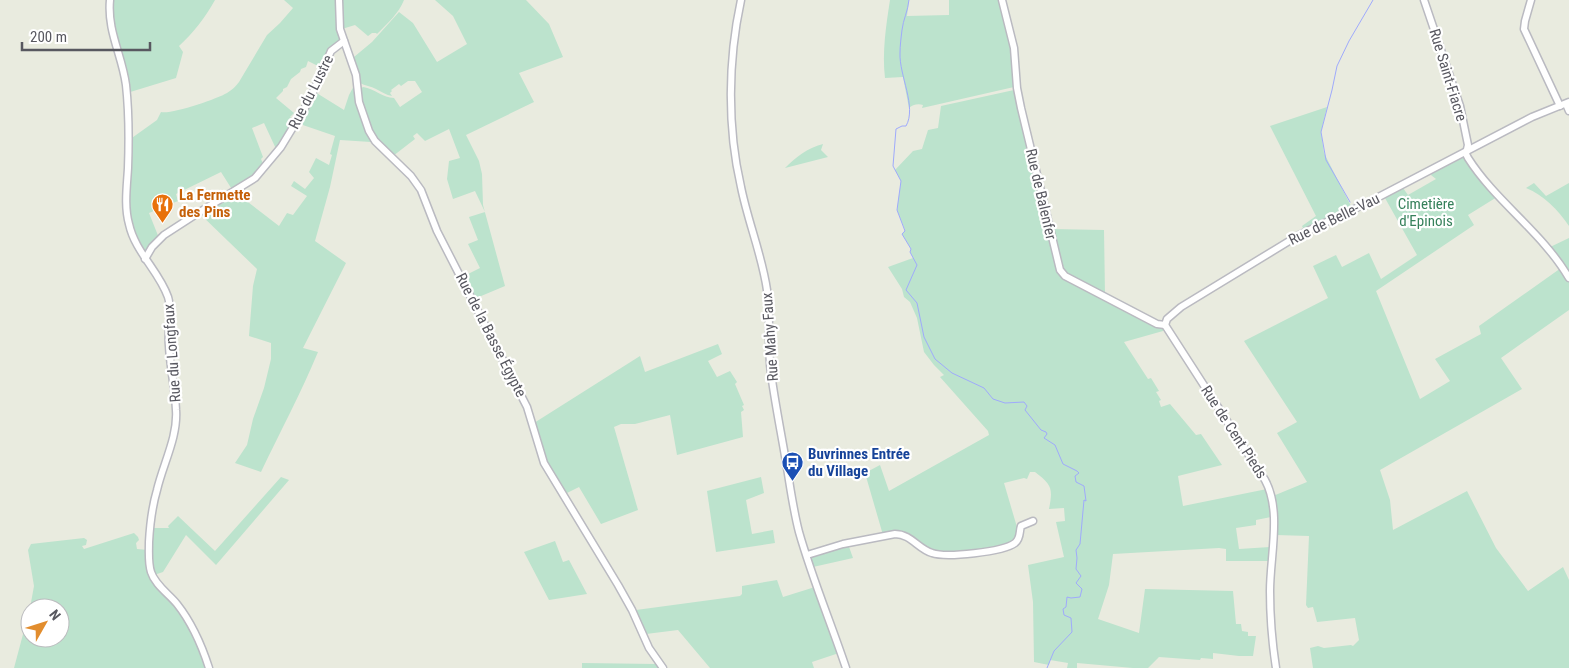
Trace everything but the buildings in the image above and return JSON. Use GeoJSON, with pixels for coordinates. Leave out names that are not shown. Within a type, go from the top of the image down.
{"type":"FeatureCollection","features":[{"type":"Feature","properties":{"kind":"street","name":"Rue du Longfaux"},"geometry":{"type":"LineString","coordinates":[[110,0],[110,25],[124,73],[128,107],[126,205],[128,219],[134,240],[163,287],[170,306],[169,345],[176,412],[174,433],[156,490],[152,513],[149,546],[150,567],[156,581],[184,614],[202,646],[209,668]]}},
{"type":"Feature","properties":{"kind":"street","name":"Rue de la Basse Égypte"},"geometry":{"type":"LineString","coordinates":[[339,0],[339,24],[356,75],[359,102],[369,131],[375,141],[411,176],[421,190],[437,231],[527,407],[544,463],[618,585],[632,610],[649,648],[663,668]]}},
{"type":"Feature","properties":{"kind":"street","name":"Rue Mahy Faux"},"geometry":{"type":"LineString","coordinates":[[741,0],[734,45],[732,78],[734,148],[740,185],[767,288],[770,371],[794,512],[846,668]]}},
{"type":"Feature","properties":{"kind":"street","name":"Rue de Balenfer"},"geometry":{"type":"LineString","coordinates":[[1002,0],[1014,48],[1017,88],[1021,108],[1058,268],[1065,276],[1157,324],[1165,325]]}},
{"type":"Feature","properties":{"kind":"street","name":"Rue Saint-Fiacre"},"geometry":{"type":"LineString","coordinates":[[1424,0],[1460,106],[1468,145],[1467,151]]}},
{"type":"Feature","properties":{"kind":"street"},"geometry":{"type":"LineString","coordinates":[[1531,0],[1524,29],[1569,111]]}},
{"type":"Feature","properties":{"kind":"street","name":"Rue du Lustre"},"geometry":{"type":"LineString","coordinates":[[145,259],[152,247],[164,236],[254,178],[281,147],[310,101],[331,51],[344,41]]}},
{"type":"Feature","properties":{"kind":"street","name":"Rue de Belle-Vau"},"geometry":{"type":"LineString","coordinates":[[1165,325],[1167,319],[1181,307],[1299,235],[1369,202],[1532,117],[1565,104]]}},
{"type":"Feature","properties":{"kind":"street"},"geometry":{"type":"LineString","coordinates":[[1467,151],[1468,158],[1482,179],[1528,226],[1569,278]]}},
{"type":"Feature","properties":{"kind":"street","name":"Rue de Cent Pieds"},"geometry":{"type":"LineString","coordinates":[[1165,325],[1265,480],[1269,490],[1273,505],[1274,521],[1270,612],[1276,668]]}},
{"type":"Feature","properties":{"kind":"street"},"geometry":{"type":"LineString","coordinates":[[807,555],[849,543],[895,534],[902,534],[928,552],[940,555],[999,549],[1008,547],[1017,541],[1021,526],[1033,521]]}},
{"type":"Feature","properties":{"kind":"green space"},"geometry":{"type":"Polygon","coordinates":[[[111,0],[215,0],[199,24],[179,46],[183,52],[176,78],[127,93],[113,35],[111,0]]]}},
{"type":"Feature","properties":{"kind":"green space"},"geometry":{"type":"Polygon","coordinates":[[[284,0],[337,0],[340,39],[332,48],[322,68],[308,61],[306,67],[301,69],[291,79],[287,87],[276,98],[294,113],[290,117],[295,121],[277,151],[264,123],[252,128],[263,157],[261,159],[264,166],[258,173],[233,191],[221,172],[176,194],[178,201],[149,213],[159,238],[147,252],[144,252],[137,242],[132,229],[130,215],[128,199],[129,140],[157,120],[161,112],[183,109],[222,96],[234,88],[267,35],[293,8],[284,0]]]}},
{"type":"Feature","properties":{"kind":"green space"},"geometry":{"type":"Polygon","coordinates":[[[340,0],[404,0],[396,14],[377,34],[372,33],[368,36],[355,25],[342,29],[340,0]]]}},
{"type":"Feature","properties":{"kind":"green space"},"geometry":{"type":"Polygon","coordinates":[[[435,0],[526,0],[549,24],[563,57],[519,73],[534,102],[466,135],[479,161],[485,212],[475,191],[453,199],[447,179],[449,161],[460,158],[449,129],[425,141],[417,133],[413,136],[415,139],[393,156],[378,141],[363,113],[360,89],[363,87],[386,97],[394,98],[400,107],[422,92],[415,81],[408,81],[401,86],[399,84],[391,90],[392,96],[360,83],[354,57],[372,42],[399,12],[413,23],[437,62],[467,44],[453,16],[435,0]]]}},
{"type":"Feature","properties":{"kind":"green space"},"geometry":{"type":"Polygon","coordinates":[[[890,0],[909,0],[907,16],[949,15],[949,0],[1001,0],[1013,49],[1014,87],[922,108],[923,105],[919,104],[909,108],[903,77],[885,78],[884,49],[890,0]]]}},
{"type":"Feature","properties":{"kind":"green space"},"geometry":{"type":"Polygon","coordinates":[[[356,82],[371,142],[340,140],[330,187],[315,241],[346,263],[303,348],[318,352],[261,472],[235,463],[247,445],[271,359],[271,343],[249,336],[253,286],[257,269],[199,213],[235,192],[279,226],[287,213],[293,215],[307,196],[291,186],[294,181],[305,189],[314,178],[309,172],[316,158],[329,165],[335,136],[297,123],[315,92],[344,110],[356,82]]]}},
{"type":"Feature","properties":{"kind":"green space"},"geometry":{"type":"Polygon","coordinates":[[[1014,90],[1059,274],[1061,277],[1102,296],[1163,329],[1163,331],[1124,342],[1148,379],[1151,378],[1159,391],[1156,392],[1161,400],[1159,401],[1161,407],[1170,404],[1196,435],[1201,434],[1222,465],[1178,476],[1183,506],[1267,489],[1271,517],[1256,520],[1256,525],[1236,528],[1239,549],[1270,547],[1269,561],[1226,561],[1226,549],[1219,548],[1113,554],[1109,585],[1098,619],[1139,633],[1145,589],[1233,591],[1236,624],[1241,624],[1242,631],[1248,632],[1248,636],[1256,636],[1253,656],[1213,653],[1213,659],[1201,658],[1200,660],[1159,657],[1148,668],[1077,663],[1077,668],[1067,668],[1068,663],[1050,660],[1049,665],[1034,662],[1033,602],[1028,565],[1064,557],[1056,522],[1065,521],[1064,508],[1049,509],[1050,487],[1035,472],[1030,472],[1027,479],[1004,483],[1019,534],[1013,543],[980,551],[933,552],[908,535],[883,535],[865,473],[880,465],[889,491],[989,435],[988,431],[940,377],[944,375],[924,352],[917,318],[910,302],[904,297],[902,289],[888,267],[913,258],[910,252],[911,249],[902,234],[905,230],[897,210],[901,181],[895,170],[913,151],[922,149],[928,130],[938,128],[941,106],[1014,90]]]}},
{"type":"Feature","properties":{"kind":"green space"},"geometry":{"type":"Polygon","coordinates":[[[1327,107],[1321,132],[1324,153],[1352,208],[1304,230],[1302,226],[1316,216],[1270,126],[1327,107]]]}},
{"type":"Feature","properties":{"kind":"green space"},"geometry":{"type":"Polygon","coordinates":[[[823,144],[821,150],[828,157],[785,168],[802,153],[823,144]]]}},
{"type":"Feature","properties":{"kind":"green space","name":"Cimetière d'Epinois"},"geometry":{"type":"Polygon","coordinates":[[[1462,157],[1467,160],[1497,197],[1468,215],[1474,225],[1376,291],[1420,399],[1450,381],[1435,359],[1481,334],[1479,326],[1561,268],[1569,280],[1569,310],[1501,358],[1522,389],[1380,470],[1390,500],[1393,530],[1467,491],[1496,548],[1528,591],[1563,567],[1569,580],[1569,668],[1313,668],[1310,648],[1318,646],[1324,648],[1353,646],[1359,640],[1355,618],[1317,622],[1313,607],[1308,608],[1306,605],[1309,536],[1276,535],[1273,496],[1307,482],[1277,433],[1297,422],[1244,341],[1328,298],[1313,266],[1336,255],[1342,267],[1369,253],[1381,279],[1417,255],[1385,198],[1403,188],[1408,195],[1436,179],[1431,175],[1432,173],[1462,157]]]}},
{"type":"Feature","properties":{"kind":"green space"},"geometry":{"type":"Polygon","coordinates":[[[1534,183],[1546,196],[1569,183],[1569,226],[1550,204],[1526,188],[1534,183]]]}},
{"type":"Feature","properties":{"kind":"green space"},"geometry":{"type":"Polygon","coordinates":[[[485,212],[505,286],[474,299],[462,277],[480,268],[468,244],[478,240],[469,217],[485,212]]]}},
{"type":"Feature","properties":{"kind":"green space"},"geometry":{"type":"Polygon","coordinates":[[[1051,229],[1104,230],[1105,295],[1064,273],[1051,229]]]}},
{"type":"Feature","properties":{"kind":"green space"},"geometry":{"type":"Polygon","coordinates":[[[1569,238],[1569,274],[1548,248],[1569,238]]]}},
{"type":"Feature","properties":{"kind":"green space"},"geometry":{"type":"Polygon","coordinates":[[[718,344],[722,354],[708,361],[717,377],[730,371],[737,382],[735,384],[744,405],[742,406],[744,410],[741,412],[743,437],[677,455],[670,415],[614,427],[638,510],[601,524],[579,487],[565,494],[544,457],[534,423],[640,356],[645,372],[718,344]]]}},
{"type":"Feature","properties":{"kind":"green space"},"geometry":{"type":"Polygon","coordinates":[[[281,477],[289,480],[216,565],[186,535],[163,572],[154,575],[152,570],[151,528],[169,528],[168,526],[178,516],[215,551],[281,477]]]}},
{"type":"Feature","properties":{"kind":"green space"},"geometry":{"type":"Polygon","coordinates":[[[761,477],[764,493],[746,500],[752,534],[773,530],[775,543],[716,552],[707,491],[761,477]]]}},
{"type":"Feature","properties":{"kind":"green space"},"geometry":{"type":"Polygon","coordinates":[[[134,533],[139,540],[136,543],[137,549],[148,550],[148,575],[171,598],[184,616],[208,668],[14,668],[20,646],[20,648],[70,648],[70,598],[32,598],[34,586],[28,550],[31,544],[84,538],[87,540],[86,545],[82,546],[84,549],[134,533]]]}},
{"type":"Feature","properties":{"kind":"green space"},"geometry":{"type":"Polygon","coordinates":[[[555,541],[563,562],[569,560],[587,594],[549,600],[524,552],[555,541]]]}},
{"type":"Feature","properties":{"kind":"green space"},"geometry":{"type":"Polygon","coordinates":[[[848,544],[853,558],[813,567],[811,555],[848,544]]]}},
{"type":"Feature","properties":{"kind":"green space"},"geometry":{"type":"Polygon","coordinates":[[[777,580],[783,597],[815,587],[839,653],[812,662],[814,668],[710,668],[678,630],[646,634],[636,610],[740,596],[742,594],[742,586],[777,580]]]}},
{"type":"Feature","properties":{"kind":"green space"},"geometry":{"type":"Polygon","coordinates":[[[582,663],[657,664],[661,668],[582,668],[582,663]]]}},
{"type":"Feature","properties":{"kind":"waterway"},"geometry":{"type":"LineString","coordinates":[[909,0],[903,26],[900,62],[910,110],[906,126],[896,129],[893,166],[901,181],[897,210],[905,231],[902,234],[911,249],[910,252],[917,265],[906,290],[917,303],[924,337],[935,359],[952,373],[984,388],[993,399],[1005,403],[1024,402],[1027,406],[1025,410],[1041,430],[1046,432],[1047,434],[1044,438],[1055,445],[1063,464],[1079,473],[1075,476],[1076,482],[1084,486],[1086,501],[1084,500],[1080,544],[1076,550],[1076,569],[1081,576],[1076,583],[1082,589],[1080,597],[1067,597],[1066,607],[1063,609],[1064,615],[1071,618],[1072,632],[1054,651],[1047,668]]}},
{"type":"Feature","properties":{"kind":"waterway"},"geometry":{"type":"LineString","coordinates":[[1350,202],[1326,160],[1321,132],[1337,66],[1373,0]]}},
{"type":"Feature","properties":{"kind":"place","name":"La Fermette des Pins"},"geometry":{"type":"Point","coordinates":[163,223]}},
{"type":"Feature","properties":{"kind":"place","name":"Buvrinnes Entrée du Village"},"geometry":{"type":"Point","coordinates":[792,482]}}]}
